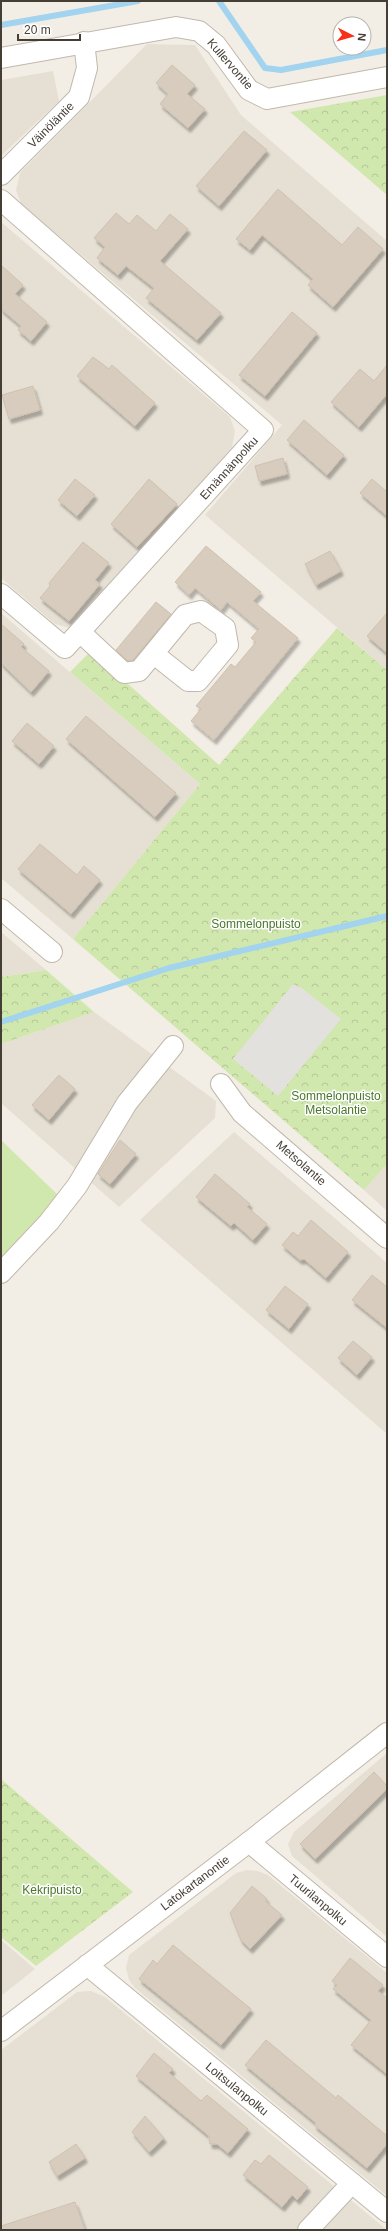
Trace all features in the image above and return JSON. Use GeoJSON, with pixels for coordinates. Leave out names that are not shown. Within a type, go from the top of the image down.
{"type":"FeatureCollection","features":[{"type":"Feature","properties":{"kind":"street","name":"Kullervontie"},"geometry":{"type":"LineString","coordinates":[[1,58],[84,42],[176,27],[199,31],[216,45],[249,90],[267,99],[387,77]]}},
{"type":"Feature","properties":{"kind":"street","name":"Väinöläntie"},"geometry":{"type":"LineString","coordinates":[[1,175],[79,97],[87,68],[84,42]]}},
{"type":"Feature","properties":{"kind":"street","name":"Emännänpolku"},"geometry":{"type":"LineString","coordinates":[[1,200],[263,430],[65,648],[1,594]]}},
{"type":"Feature","properties":{"kind":"street"},"geometry":{"type":"LineString","coordinates":[[80,632],[124,672],[139,671],[154,654]]}},
{"type":"Feature","properties":{"kind":"street"},"geometry":{"type":"LineString","coordinates":[[1,909],[52,952]]}},
{"type":"Feature","properties":{"kind":"street"},"geometry":{"type":"LineString","coordinates":[[1,1273],[49,1222],[77,1186],[127,1103],[172,1046]]}},
{"type":"Feature","properties":{"kind":"street","name":"Metsolantie"},"geometry":{"type":"LineString","coordinates":[[221,1084],[242,1113],[387,1238]]}},
{"type":"Feature","properties":{"kind":"street","name":"Latokartanontie"},"geometry":{"type":"LineString","coordinates":[[1,2031],[249,1842],[387,1733]]}},
{"type":"Feature","properties":{"kind":"street","name":"Tuurilanpolku"},"geometry":{"type":"LineString","coordinates":[[249,1842],[387,1958]]}},
{"type":"Feature","properties":{"kind":"street","name":"Loitsulanpolku"},"geometry":{"type":"LineString","coordinates":[[87,1965],[387,2212]]}},
{"type":"Feature","properties":{"kind":"street"},"geometry":{"type":"LineString","coordinates":[[308,2230],[352,2183]]}},
{"type":"Feature","properties":{"kind":"shaded area"},"geometry":{"type":"Polygon","coordinates":[[[147,44],[195,45],[241,115],[387,241],[387,670],[205,515],[282,425],[21,204],[16,190],[20,173],[147,44]]]}},
{"type":"Feature","properties":{"kind":"shaded area"},"geometry":{"type":"Polygon","coordinates":[[[53,71],[59,101],[1,156],[1,80],[53,71]]]}},
{"type":"Feature","properties":{"kind":"shaded area"},"geometry":{"type":"Polygon","coordinates":[[[1,222],[230,417],[235,431],[232,447],[83,622],[69,628],[55,624],[1,578],[1,222]]]}},
{"type":"Feature","properties":{"kind":"shaded area"},"geometry":{"type":"Polygon","coordinates":[[[1,613],[200,784],[73,939],[1,878],[1,613]]]}},
{"type":"Feature","properties":{"kind":"shaded area"},"geometry":{"type":"Polygon","coordinates":[[[1,932],[46,970],[1,977],[1,932]]]}},
{"type":"Feature","properties":{"kind":"shaded area"},"geometry":{"type":"Polygon","coordinates":[[[293,984],[303,989],[341,1019],[278,1096],[233,1059],[293,984]]]}},
{"type":"Feature","properties":{"kind":"shaded area"},"geometry":{"type":"Polygon","coordinates":[[[94,1012],[216,1101],[215,1118],[119,1207],[1,1103],[1,1044],[94,1012]]]}},
{"type":"Feature","properties":{"kind":"shaded area"},"geometry":{"type":"Polygon","coordinates":[[[234,1132],[387,1263],[387,1434],[140,1220],[234,1132]]]}},
{"type":"Feature","properties":{"kind":"shaded area"},"geometry":{"type":"Polygon","coordinates":[[[387,1164],[387,1211],[364,1190],[387,1164]]]}},
{"type":"Feature","properties":{"kind":"shaded area"},"geometry":{"type":"Polygon","coordinates":[[[387,1753],[387,1937],[292,1856],[288,1844],[294,1832],[387,1753]]]}},
{"type":"Feature","properties":{"kind":"shaded area"},"geometry":{"type":"Polygon","coordinates":[[[247,1870],[258,1871],[268,1875],[387,1973],[387,2196],[135,1988],[129,1980],[126,1968],[129,1955],[236,1873],[247,1870]]]}},
{"type":"Feature","properties":{"kind":"shaded area"},"geometry":{"type":"Polygon","coordinates":[[[1,1940],[35,1969],[1,1996],[1,1940]]]}},
{"type":"Feature","properties":{"kind":"shaded area"},"geometry":{"type":"Polygon","coordinates":[[[91,1991],[105,1997],[387,2230],[2,2230],[1,2050],[77,1992],[91,1991]]]}},
{"type":"Feature","properties":{"kind":"green space"},"geometry":{"type":"Polygon","coordinates":[[[387,95],[387,195],[290,112],[387,95]]]}},
{"type":"Feature","properties":{"kind":"green space","name":"Sommelonpuisto"},"geometry":{"type":"Polygon","coordinates":[[[337,628],[387,670],[387,1164],[364,1190],[73,939],[200,784],[70,672],[91,651],[219,765],[337,628]]]}},
{"type":"Feature","properties":{"kind":"green space"},"geometry":{"type":"Polygon","coordinates":[[[46,970],[94,1012],[1,1044],[1,977],[46,970]]]}},
{"type":"Feature","properties":{"kind":"green space"},"geometry":{"type":"Polygon","coordinates":[[[1,1140],[59,1196],[1,1257],[1,1140]]]}},
{"type":"Feature","properties":{"kind":"green space","name":"Kekripuisto"},"geometry":{"type":"Polygon","coordinates":[[[1,1779],[133,1892],[36,1966],[1,1937],[1,1779]]]}},
{"type":"Feature","properties":{"kind":"building"},"geometry":{"type":"Polygon","coordinates":[[[172,65],[195,85],[187,94],[205,109],[188,128],[160,104],[168,94],[156,83],[172,65]]]}},
{"type":"Feature","properties":{"kind":"building"},"geometry":{"type":"Polygon","coordinates":[[[244,131],[267,150],[219,206],[196,186],[244,131]]]}},
{"type":"Feature","properties":{"kind":"building"},"geometry":{"type":"Polygon","coordinates":[[[278,189],[342,245],[358,227],[383,249],[333,307],[308,285],[313,279],[262,235],[250,250],[236,239],[278,189]]]}},
{"type":"Feature","properties":{"kind":"building"},"geometry":{"type":"Polygon","coordinates":[[[116,213],[129,224],[137,215],[156,231],[170,214],[188,229],[160,261],[221,313],[197,340],[146,298],[154,288],[126,266],[118,275],[97,258],[105,247],[94,238],[116,213]]]}},
{"type":"Feature","properties":{"kind":"building"},"geometry":{"type":"Polygon","coordinates":[[[1,265],[23,285],[15,294],[47,322],[31,341],[18,330],[21,326],[1,309],[1,265]]]}},
{"type":"Feature","properties":{"kind":"building"},"geometry":{"type":"Polygon","coordinates":[[[292,312],[317,333],[265,396],[239,375],[292,312]]]}},
{"type":"Feature","properties":{"kind":"building"},"geometry":{"type":"Polygon","coordinates":[[[93,357],[109,369],[112,365],[155,403],[135,426],[77,376],[93,357]]]}},
{"type":"Feature","properties":{"kind":"building"},"geometry":{"type":"Polygon","coordinates":[[[387,365],[387,394],[359,427],[331,402],[360,369],[374,381],[387,365]]]}},
{"type":"Feature","properties":{"kind":"building"},"geometry":{"type":"Polygon","coordinates":[[[33,386],[40,410],[9,419],[2,395],[33,386]]]}},
{"type":"Feature","properties":{"kind":"building"},"geometry":{"type":"Polygon","coordinates":[[[304,420],[344,455],[327,475],[287,440],[304,420]]]}},
{"type":"Feature","properties":{"kind":"building"},"geometry":{"type":"Polygon","coordinates":[[[283,458],[287,474],[259,481],[255,466],[283,458]]]}},
{"type":"Feature","properties":{"kind":"building"},"geometry":{"type":"Polygon","coordinates":[[[75,479],[95,495],[77,516],[58,500],[75,479]]]}},
{"type":"Feature","properties":{"kind":"building"},"geometry":{"type":"Polygon","coordinates":[[[149,479],[177,504],[137,547],[111,524],[149,479]]]}},
{"type":"Feature","properties":{"kind":"building"},"geometry":{"type":"Polygon","coordinates":[[[372,479],[387,492],[387,516],[360,493],[372,479]]]}},
{"type":"Feature","properties":{"kind":"building"},"geometry":{"type":"Polygon","coordinates":[[[83,542],[109,563],[95,580],[100,584],[69,621],[40,598],[50,586],[49,583],[83,542]]]}},
{"type":"Feature","properties":{"kind":"building"},"geometry":{"type":"Polygon","coordinates":[[[206,546],[261,592],[253,601],[298,638],[214,740],[191,721],[201,709],[196,706],[231,664],[235,667],[256,642],[251,638],[259,629],[227,602],[221,610],[195,588],[189,595],[175,582],[206,546]]]}},
{"type":"Feature","properties":{"kind":"building"},"geometry":{"type":"Polygon","coordinates":[[[330,551],[341,571],[316,585],[305,564],[330,551]]]}},
{"type":"Feature","properties":{"kind":"building"},"geometry":{"type":"Polygon","coordinates":[[[156,602],[171,614],[133,660],[128,661],[116,650],[156,602]]]}},
{"type":"Feature","properties":{"kind":"building"},"geometry":{"type":"Polygon","coordinates":[[[387,613],[387,653],[367,636],[387,613]]]}},
{"type":"Feature","properties":{"kind":"building"},"geometry":{"type":"Polygon","coordinates":[[[1,624],[24,644],[21,647],[49,671],[31,692],[1,663],[1,624]]]}},
{"type":"Feature","properties":{"kind":"building"},"geometry":{"type":"Polygon","coordinates":[[[86,716],[176,793],[155,817],[66,739],[86,716]]]}},
{"type":"Feature","properties":{"kind":"building"},"geometry":{"type":"Polygon","coordinates":[[[27,723],[54,746],[39,764],[12,741],[27,723]]]}},
{"type":"Feature","properties":{"kind":"building"},"geometry":{"type":"Polygon","coordinates":[[[40,844],[77,875],[84,866],[100,880],[71,914],[18,869],[40,844]]]}},
{"type":"Feature","properties":{"kind":"building"},"geometry":{"type":"Polygon","coordinates":[[[59,1075],[75,1089],[49,1120],[32,1105],[59,1075]]]}},
{"type":"Feature","properties":{"kind":"building"},"geometry":{"type":"Polygon","coordinates":[[[120,1140],[136,1154],[110,1184],[98,1174],[120,1140]]]}},
{"type":"Feature","properties":{"kind":"building"},"geometry":{"type":"Polygon","coordinates":[[[215,1174],[250,1204],[247,1207],[267,1224],[253,1240],[234,1223],[231,1226],[196,1197],[215,1174]]]}},
{"type":"Feature","properties":{"kind":"building"},"geometry":{"type":"Polygon","coordinates":[[[311,1220],[348,1252],[326,1278],[304,1259],[300,1260],[282,1245],[293,1232],[298,1236],[311,1220]]]}},
{"type":"Feature","properties":{"kind":"building"},"geometry":{"type":"Polygon","coordinates":[[[372,1275],[387,1287],[387,1328],[352,1300],[372,1275]]]}},
{"type":"Feature","properties":{"kind":"building"},"geometry":{"type":"Polygon","coordinates":[[[285,1286],[308,1304],[289,1329],[266,1310],[285,1286]]]}},
{"type":"Feature","properties":{"kind":"building"},"geometry":{"type":"Polygon","coordinates":[[[353,1341],[372,1357],[357,1375],[338,1358],[353,1341]]]}},
{"type":"Feature","properties":{"kind":"building"},"geometry":{"type":"Polygon","coordinates":[[[374,1772],[387,1786],[387,1789],[315,1859],[300,1844],[374,1772]]]}},
{"type":"Feature","properties":{"kind":"building"},"geometry":{"type":"Polygon","coordinates":[[[252,1886],[267,1899],[265,1901],[282,1915],[250,1949],[241,1940],[230,1913],[252,1886]]]}},
{"type":"Feature","properties":{"kind":"building"},"geometry":{"type":"Polygon","coordinates":[[[173,1945],[251,2009],[221,2045],[139,1979],[153,1960],[157,1964],[173,1945]]]}},
{"type":"Feature","properties":{"kind":"building"},"geometry":{"type":"Polygon","coordinates":[[[350,1958],[383,1985],[378,1991],[387,1998],[387,2074],[351,2045],[371,2020],[333,1989],[337,1985],[332,1981],[350,1958]]]}},
{"type":"Feature","properties":{"kind":"building"},"geometry":{"type":"Polygon","coordinates":[[[266,2040],[336,2098],[338,2095],[387,2136],[387,2144],[367,2168],[314,2125],[316,2123],[245,2065],[266,2040]]]}},
{"type":"Feature","properties":{"kind":"building"},"geometry":{"type":"Polygon","coordinates":[[[154,2053],[173,2069],[169,2073],[201,2101],[207,2095],[248,2129],[228,2153],[217,2144],[210,2144],[209,2136],[136,2076],[154,2053]]]}},
{"type":"Feature","properties":{"kind":"building"},"geometry":{"type":"Polygon","coordinates":[[[145,2116],[164,2138],[149,2152],[132,2132],[145,2116]]]}},
{"type":"Feature","properties":{"kind":"building"},"geometry":{"type":"Polygon","coordinates":[[[76,2144],[85,2158],[57,2176],[49,2162],[76,2144]]]}},
{"type":"Feature","properties":{"kind":"building"},"geometry":{"type":"Polygon","coordinates":[[[269,2155],[308,2187],[297,2200],[292,2195],[282,2207],[243,2175],[255,2160],[261,2164],[269,2155]]]}},
{"type":"Feature","properties":{"kind":"building"},"geometry":{"type":"Polygon","coordinates":[[[75,2202],[85,2230],[1,2230],[1,2226],[75,2202]]]}},
{"type":"Feature","properties":{"kind":"waterway"},"geometry":{"type":"LineString","coordinates":[[1,25],[138,1]]}},
{"type":"Feature","properties":{"kind":"waterway"},"geometry":{"type":"LineString","coordinates":[[219,1],[265,68],[281,70],[387,50]]}},
{"type":"Feature","properties":{"kind":"waterway"},"geometry":{"type":"LineString","coordinates":[[1,1022],[169,968],[387,916]]}},
{"type":"Feature","properties":{"kind":"park label","name":"Sommelonpuisto Metsolantie"},"geometry":{"type":"Point","coordinates":[336,1103]}}]}
